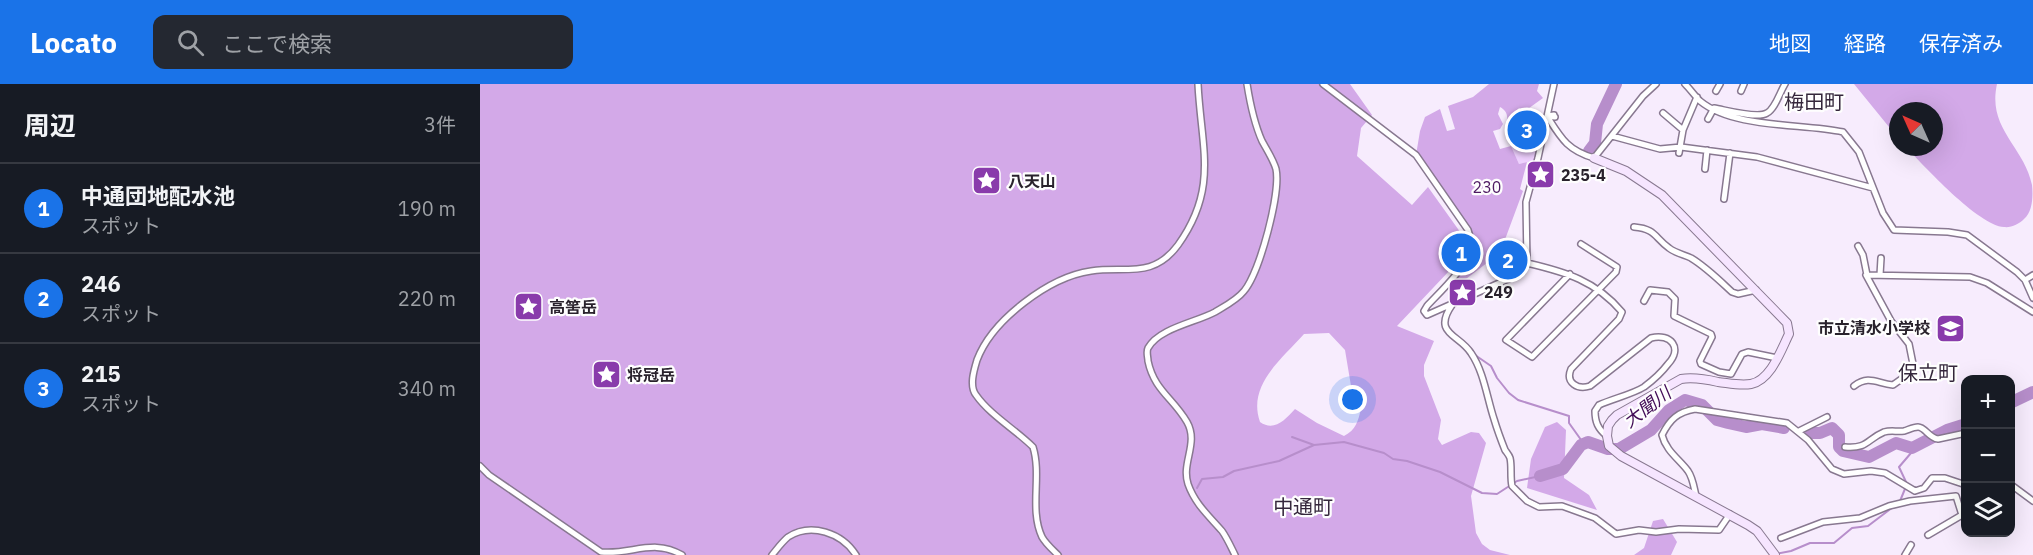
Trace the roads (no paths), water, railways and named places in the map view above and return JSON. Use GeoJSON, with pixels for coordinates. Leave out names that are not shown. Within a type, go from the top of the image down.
{"type":"FeatureCollection","features":[{"type":"Feature","properties":{"kind":"street"},"geometry":{"type":"LineString","coordinates":[[1058,555],[1042,537],[1037,522],[1036,457],[1033,447],[976,396],[973,381],[974,369],[981,351],[993,333],[1014,311],[1060,281],[1091,271],[1149,268],[1160,263],[1178,244],[1196,214],[1203,194],[1206,150],[1198,84]]}},
{"type":"Feature","properties":{"kind":"street"},"geometry":{"type":"LineString","coordinates":[[1235,555],[1223,532],[1198,505],[1188,483],[1187,467],[1192,443],[1191,433],[1182,415],[1154,382],[1147,354],[1148,348],[1174,328],[1207,316],[1232,302],[1244,292],[1264,250],[1277,173],[1253,115],[1247,84]]}},
{"type":"Feature","properties":{"kind":"street"},"geometry":{"type":"LineString","coordinates":[[1323,84],[1416,155],[1460,215],[1468,230],[1471,249],[1466,260],[1427,306],[1425,313],[1432,314],[1515,276],[1527,263],[1526,202],[1539,158],[1541,138],[1552,116]]}},
{"type":"Feature","properties":{"kind":"street"},"geometry":{"type":"LineString","coordinates":[[1554,84],[1550,96],[1552,116],[1554,130],[1562,141],[1578,152],[1626,171],[1662,195],[1756,290],[1788,327],[1789,334],[1777,358],[1762,378],[1751,384],[1732,384],[1691,377],[1681,379],[1617,415],[1608,426],[1607,436],[1612,449],[1757,531],[1775,555]]}},
{"type":"Feature","properties":{"kind":"street"},"geometry":{"type":"LineString","coordinates":[[1594,158],[1643,96],[1656,84]]}},
{"type":"Feature","properties":{"kind":"street"},"geometry":{"type":"LineString","coordinates":[[1685,84],[1701,102],[1748,121],[1808,126],[1843,132],[1859,152],[1883,213],[1894,230],[1967,235],[2025,280],[2033,298]]}},
{"type":"Feature","properties":{"kind":"street"},"geometry":{"type":"LineString","coordinates":[[1741,91],[1744,84]]}},
{"type":"Feature","properties":{"kind":"street"},"geometry":{"type":"LineString","coordinates":[[1714,108],[1765,115],[1770,111],[1785,84]]}},
{"type":"Feature","properties":{"kind":"street"},"geometry":{"type":"LineString","coordinates":[[1680,150],[1683,130],[1697,97]]}},
{"type":"Feature","properties":{"kind":"street"},"geometry":{"type":"LineString","coordinates":[[1708,119],[1714,108]]}},
{"type":"Feature","properties":{"kind":"street"},"geometry":{"type":"LineString","coordinates":[[1663,113],[1683,130]]}},
{"type":"Feature","properties":{"kind":"street"},"geometry":{"type":"LineString","coordinates":[[1612,135],[1660,150],[1707,150],[1757,157],[1873,188]]}},
{"type":"Feature","properties":{"kind":"street"},"geometry":{"type":"LineString","coordinates":[[1706,169],[1707,150]]}},
{"type":"Feature","properties":{"kind":"street"},"geometry":{"type":"LineString","coordinates":[[1724,199],[1730,153]]}},
{"type":"Feature","properties":{"kind":"street"},"geometry":{"type":"LineString","coordinates":[[1634,227],[1647,228],[1670,249],[1692,258],[1704,267],[1732,292],[1738,294],[1756,290]]}},
{"type":"Feature","properties":{"kind":"street"},"geometry":{"type":"LineString","coordinates":[[1570,274],[1506,340],[1532,357],[1616,272],[1617,267],[1581,244]]}},
{"type":"Feature","properties":{"kind":"street"},"geometry":{"type":"LineString","coordinates":[[1854,386],[1863,379],[1893,385],[1907,375],[1912,364],[1909,344],[1891,321],[1866,275],[1863,255],[1858,246]]}},
{"type":"Feature","properties":{"kind":"street"},"geometry":{"type":"LineString","coordinates":[[1880,275],[1881,258]]}},
{"type":"Feature","properties":{"kind":"street"},"geometry":{"type":"LineString","coordinates":[[1527,263],[1570,274],[1600,290],[1622,312],[1619,320],[1571,369],[1569,375],[1574,385],[1583,388],[1590,386],[1651,338],[1663,336],[1669,338],[1675,349],[1669,364],[1642,388],[1599,405],[1595,411],[1596,423],[1607,436]]}},
{"type":"Feature","properties":{"kind":"street"},"geometry":{"type":"LineString","coordinates":[[1867,275],[1970,277],[1987,283],[2033,312]]}},
{"type":"Feature","properties":{"kind":"street"},"geometry":{"type":"LineString","coordinates":[[2025,280],[2033,275]]}},
{"type":"Feature","properties":{"kind":"street"},"geometry":{"type":"LineString","coordinates":[[1644,301],[1650,290],[1668,292],[1675,299],[1674,316],[1712,337],[1700,361],[1701,364],[1719,372],[1731,374],[1743,354],[1748,352],[1777,358]]}},
{"type":"Feature","properties":{"kind":"street"},"geometry":{"type":"LineString","coordinates":[[1453,304],[1446,314],[1444,323],[1450,335],[1466,345],[1472,354],[1486,389],[1505,450],[1510,458],[1512,486],[1527,501],[1539,507],[1562,506],[1595,518],[1616,534],[1639,530],[1656,532],[1719,530],[1730,514]]}},
{"type":"Feature","properties":{"kind":"street"},"geometry":{"type":"LineString","coordinates":[[1696,496],[1690,474],[1673,456],[1664,443],[1662,435],[1668,422],[1682,411],[1695,409],[1787,423],[1799,431],[1832,469],[1844,474],[1871,471],[1885,473],[1915,491],[1924,488],[1932,478],[1945,478],[1961,484]]}},
{"type":"Feature","properties":{"kind":"street"},"geometry":{"type":"LineString","coordinates":[[1799,431],[1827,417]]}},
{"type":"Feature","properties":{"kind":"street"},"geometry":{"type":"LineString","coordinates":[[1845,447],[1856,448],[1868,444],[1882,433],[1904,431],[1916,427],[1921,427],[1933,439],[1961,434]]}},
{"type":"Feature","properties":{"kind":"street"},"geometry":{"type":"LineString","coordinates":[[480,466],[489,475],[601,552],[614,554],[648,547],[663,547],[682,555]]}},
{"type":"Feature","properties":{"kind":"street"},"geometry":{"type":"LineString","coordinates":[[2017,488],[2033,501]]}},
{"type":"Feature","properties":{"kind":"street"},"geometry":{"type":"LineString","coordinates":[[1781,538],[1823,522],[1860,518],[1889,506],[1956,496],[1962,515],[1928,535]]}},
{"type":"Feature","properties":{"kind":"street"},"geometry":{"type":"LineString","coordinates":[[772,555],[788,537],[802,531],[832,534],[840,538],[856,555]]}},
{"type":"Feature","properties":{"kind":"street"},"geometry":{"type":"LineString","coordinates":[[1905,555],[1911,545]]}},
{"type":"Feature","properties":{"kind":"waterway"},"geometry":{"type":"LineString","coordinates":[[1589,151],[1595,143],[1597,124],[1616,84]]}},
{"type":"Feature","properties":{"kind":"waterway"},"geometry":{"type":"LineString","coordinates":[[1475,355],[1491,366],[1497,378],[1518,400],[1569,416],[1569,423],[1584,444]]}},
{"type":"Feature","properties":{"kind":"waterway","name":"大聞川"},"geometry":{"type":"LineString","coordinates":[[2015,401],[2033,392]]}},
{"type":"Feature","properties":{"kind":"waterway","name":"大聞川"},"geometry":{"type":"LineString","coordinates":[[1540,476],[1563,469],[1581,445],[1588,442],[1608,449],[1619,449],[1651,430],[1669,410],[1685,400],[1702,405],[1717,420],[1746,427],[1762,424],[1784,428]]}},
{"type":"Feature","properties":{"kind":"waterway","name":"大聞川"},"geometry":{"type":"LineString","coordinates":[[1811,433],[1820,433],[1832,428],[1839,435],[1839,447],[1843,451],[1869,457],[1896,443],[1912,448],[1947,430],[1961,426]]}},
{"type":"Feature","properties":{"kind":"waterway"},"geometry":{"type":"LineString","coordinates":[[1292,437],[1314,445]]}},
{"type":"Feature","properties":{"kind":"waterway"},"geometry":{"type":"LineString","coordinates":[[1197,488],[1202,479],[1223,477],[1234,471],[1279,461],[1314,445],[1344,442],[1440,472],[1482,493],[1497,494],[1517,481],[1540,476]]}},
{"type":"Feature","properties":{"kind":"waterway"},"geometry":{"type":"LineString","coordinates":[[1900,501],[1907,484],[1899,467],[1911,453],[1912,448]]}},
{"type":"Feature","properties":{"kind":"waterway"},"geometry":{"type":"LineString","coordinates":[[1770,555],[1791,551],[1810,543],[1834,543],[1852,528],[1868,526],[1893,507]]}},
{"type":"Feature","properties":{"kind":"place","name":"215"},"geometry":{"type":"Point","coordinates":[1527,130]}},
{"type":"Feature","properties":{"kind":"place","name":"235-4"},"geometry":{"type":"Point","coordinates":[1540,175]}},
{"type":"Feature","properties":{"kind":"place","name":"八天山"},"geometry":{"type":"Point","coordinates":[987,181]}},
{"type":"Feature","properties":{"kind":"place","name":"中通団地配水池"},"geometry":{"type":"Point","coordinates":[1461,253]}},
{"type":"Feature","properties":{"kind":"place","name":"246"},"geometry":{"type":"Point","coordinates":[1508,260]}},
{"type":"Feature","properties":{"kind":"place","name":"249"},"geometry":{"type":"Point","coordinates":[1463,292]}},
{"type":"Feature","properties":{"kind":"place","name":"高筈岳"},"geometry":{"type":"Point","coordinates":[528,307]}},
{"type":"Feature","properties":{"kind":"place","name":"市立清水小学校"},"geometry":{"type":"Point","coordinates":[1951,328]}},
{"type":"Feature","properties":{"kind":"place","name":"将冠岳"},"geometry":{"type":"Point","coordinates":[606,375]}},
{"type":"Feature","properties":{"kind":"district","name":"梅田町"},"geometry":{"type":"Point","coordinates":[1814,101]}},
{"type":"Feature","properties":{"kind":"district","name":"保立町"},"geometry":{"type":"Point","coordinates":[1928,372]}},
{"type":"Feature","properties":{"kind":"district","name":"中通町"},"geometry":{"type":"Point","coordinates":[1303,506]}},
{"type":"Feature","properties":{"kind":"park label","name":"230"},"geometry":{"type":"Point","coordinates":[1487,187]}}]}
